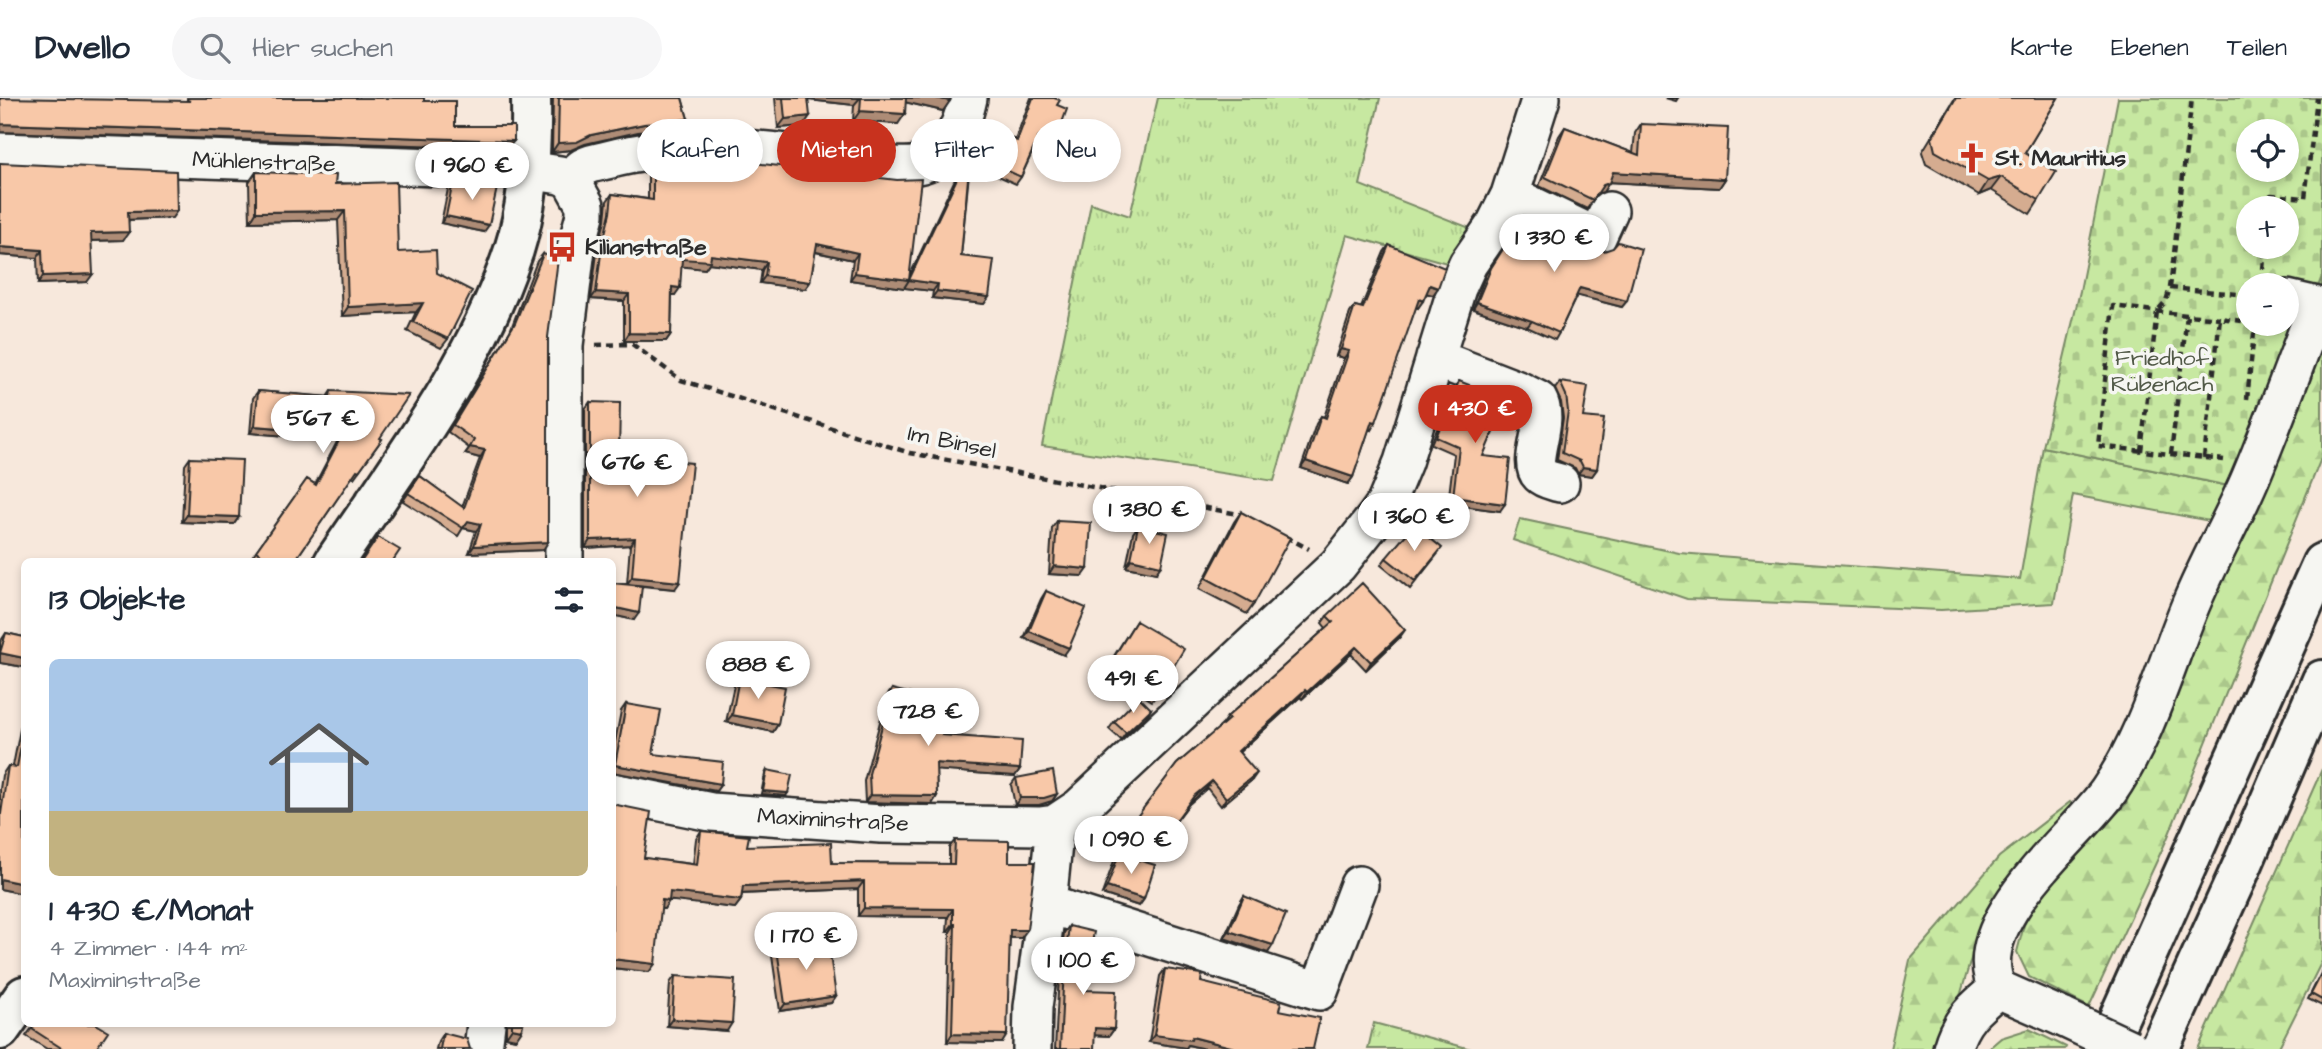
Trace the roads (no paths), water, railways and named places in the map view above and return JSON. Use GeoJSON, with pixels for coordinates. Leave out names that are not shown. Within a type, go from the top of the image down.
{"type":"FeatureCollection","features":[{"type":"Feature","properties":{"kind":"main road"},"geometry":{"type":"LineString","coordinates":[[337,558],[440,402],[480,333],[514,248],[528,170],[531,98]]}},
{"type":"Feature","properties":{"kind":"main road"},"geometry":{"type":"LineString","coordinates":[[2105,1049],[2322,563]]}},
{"type":"Feature","properties":{"kind":"main road"},"geometry":{"type":"LineString","coordinates":[[2159,1049],[2322,680]]}},
{"type":"Feature","properties":{"kind":"main road"},"geometry":{"type":"LineString","coordinates":[[0,1030],[21,1000]]}},
{"type":"Feature","properties":{"kind":"street"},"geometry":{"type":"LineString","coordinates":[[571,180],[582,167],[624,155],[678,150],[749,149],[894,166],[918,165],[937,156],[953,140],[964,120],[968,98]]}},
{"type":"Feature","properties":{"kind":"street"},"geometry":{"type":"LineString","coordinates":[[1032,1049],[1033,1007],[1048,904],[1055,824],[1079,808],[1338,565],[1386,503],[1403,462],[1457,288],[1468,264],[1495,225],[1510,195],[1541,98]]}},
{"type":"Feature","properties":{"kind":"street","name":"Mühlenstraße"},"geometry":{"type":"LineString","coordinates":[[0,152],[528,170]]}},
{"type":"Feature","properties":{"kind":"street"},"geometry":{"type":"LineString","coordinates":[[528,170],[571,180],[585,205],[570,285],[564,345],[564,558]]}},
{"type":"Feature","properties":{"kind":"street"},"geometry":{"type":"LineString","coordinates":[[1510,195],[1597,237],[1608,211]]}},
{"type":"Feature","properties":{"kind":"street"},"geometry":{"type":"LineString","coordinates":[[2130,1049],[1998,989],[1990,968],[1999,929],[2011,907],[2040,867],[2106,794],[2124,767],[2141,731],[2192,603],[2266,440],[2317,306],[2299,302]]}},
{"type":"Feature","properties":{"kind":"street"},"geometry":{"type":"LineString","coordinates":[[1434,358],[1538,400],[1544,416],[1537,471],[1542,478],[1560,483]]}},
{"type":"Feature","properties":{"kind":"street","name":"Maximinstraße"},"geometry":{"type":"LineString","coordinates":[[616,793],[710,812],[868,824],[1024,827],[1055,824]]}},
{"type":"Feature","properties":{"kind":"street"},"geometry":{"type":"LineString","coordinates":[[1048,904],[1319,991],[1359,885]]}},
{"type":"Feature","properties":{"kind":"street"},"geometry":{"type":"LineString","coordinates":[[1952,1049],[1957,1031],[1974,1007],[1998,989]]}},
{"type":"Feature","properties":{"kind":"street"},"geometry":{"type":"LineString","coordinates":[[483,1049],[486,1027]]}},
{"type":"Feature","properties":{"kind":"place","name":"St. Mauritius"},"geometry":{"type":"Point","coordinates":[1972,158]}},
{"type":"Feature","properties":{"kind":"place","name":"Kilianstraße"},"geometry":{"type":"Point","coordinates":[562,247]}},
{"type":"Feature","properties":{"kind":"park label","name":"Friedhof Rübenach"},"geometry":{"type":"Point","coordinates":[2162,371]}}]}
